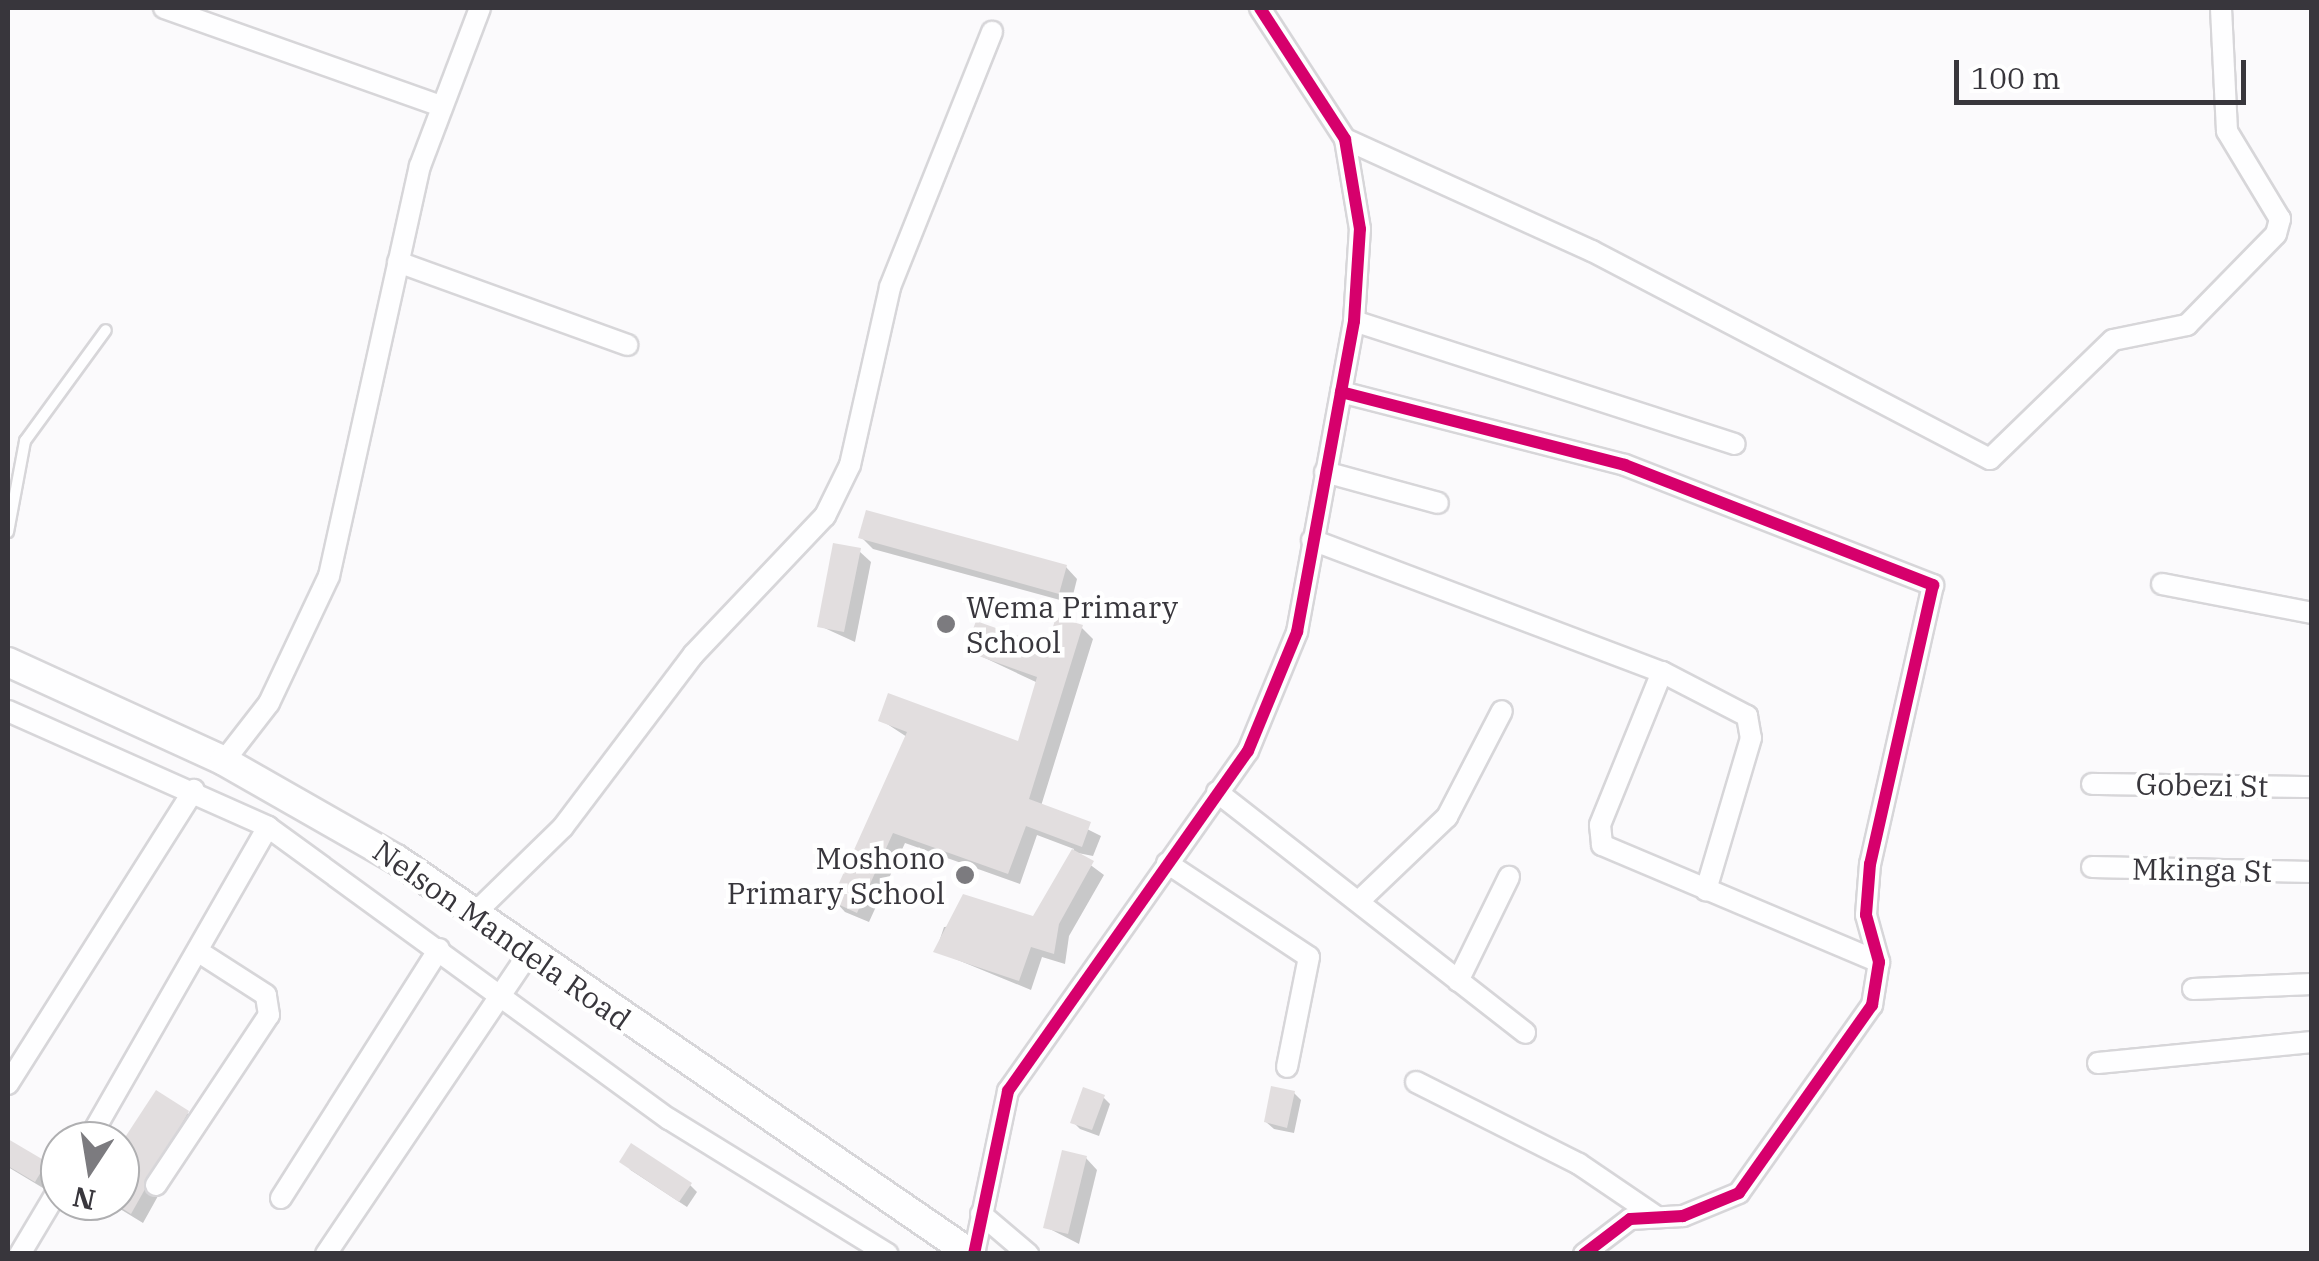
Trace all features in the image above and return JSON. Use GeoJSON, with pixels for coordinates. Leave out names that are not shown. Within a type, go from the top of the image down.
{"type":"FeatureCollection","features":[{"type":"Feature","properties":{"kind":"main road","name":"Nelson Mandela Road"},"geometry":{"type":"LineString","coordinates":[[8,662],[224,761],[476,913],[528,954],[972,1254]]}},
{"type":"Feature","properties":{"kind":"street"},"geometry":{"type":"LineString","coordinates":[[164,8],[440,106]]}},
{"type":"Feature","properties":{"kind":"street"},"geometry":{"type":"LineString","coordinates":[[224,761],[269,704],[330,576],[398,262],[440,106],[480,8]]}},
{"type":"Feature","properties":{"kind":"street"},"geometry":{"type":"LineString","coordinates":[[972,1254],[1008,1091],[1272,710],[1312,540],[1354,321],[1360,229],[1345,139],[1260,8]]}},
{"type":"Feature","properties":{"kind":"street"},"geometry":{"type":"LineString","coordinates":[[1345,139],[1592,251],[1990,459],[2113,340],[2200,316],[2280,226],[2227,131],[2221,8]]}},
{"type":"Feature","properties":{"kind":"street"},"geometry":{"type":"LineString","coordinates":[[476,913],[564,827],[693,656],[826,516],[850,465],[890,286],[992,32]]}},
{"type":"Feature","properties":{"kind":"street"},"geometry":{"type":"LineString","coordinates":[[398,262],[627,346]]}},
{"type":"Feature","properties":{"kind":"street"},"geometry":{"type":"LineString","coordinates":[[1354,321],[1736,444]]}},
{"type":"Feature","properties":{"kind":"street"},"geometry":{"type":"LineString","coordinates":[[1341,392],[1625,465],[1928,580],[1934,612],[1870,864],[1866,915],[1879,962],[1872,1005],[1756,1177],[1703,1210],[1630,1219],[1584,1254]]}},
{"type":"Feature","properties":{"kind":"street"},"geometry":{"type":"LineString","coordinates":[[1325,472],[1438,503]]}},
{"type":"Feature","properties":{"kind":"street"},"geometry":{"type":"LineString","coordinates":[[1312,540],[1662,672],[1753,721],[1706,890]]}},
{"type":"Feature","properties":{"kind":"street"},"geometry":{"type":"LineString","coordinates":[[2162,584],[2312,613]]}},
{"type":"Feature","properties":{"kind":"street"},"geometry":{"type":"LineString","coordinates":[[1662,672],[1599,838],[1706,890],[1879,962]]}},
{"type":"Feature","properties":{"kind":"street"},"geometry":{"type":"LineString","coordinates":[[1360,901],[1447,817],[1502,710]]}},
{"type":"Feature","properties":{"kind":"street"},"geometry":{"type":"LineString","coordinates":[[8,711],[194,790],[268,827],[668,1120],[888,1254]]}},
{"type":"Feature","properties":{"kind":"street","name":"Gobezi St"},"geometry":{"type":"LineString","coordinates":[[2092,784],[2312,787]]}},
{"type":"Feature","properties":{"kind":"street"},"geometry":{"type":"LineString","coordinates":[[8,1084],[194,790]]}},
{"type":"Feature","properties":{"kind":"street"},"geometry":{"type":"LineString","coordinates":[[1217,792],[1525,1034]]}},
{"type":"Feature","properties":{"kind":"street"},"geometry":{"type":"LineString","coordinates":[[100,1121],[268,827]]}},
{"type":"Feature","properties":{"kind":"street"},"geometry":{"type":"LineString","coordinates":[[1167,864],[1309,958],[1287,1067]]}},
{"type":"Feature","properties":{"kind":"street","name":"Mkinga St"},"geometry":{"type":"LineString","coordinates":[[2092,867],[2312,872]]}},
{"type":"Feature","properties":{"kind":"street"},"geometry":{"type":"LineString","coordinates":[[1458,981],[1509,877]]}},
{"type":"Feature","properties":{"kind":"street"},"geometry":{"type":"LineString","coordinates":[[281,1198],[439,949]]}},
{"type":"Feature","properties":{"kind":"street"},"geometry":{"type":"LineString","coordinates":[[156,1184],[269,1015],[266,995],[199,952]]}},
{"type":"Feature","properties":{"kind":"street"},"geometry":{"type":"LineString","coordinates":[[326,1254],[495,994],[528,954]]}},
{"type":"Feature","properties":{"kind":"street"},"geometry":{"type":"LineString","coordinates":[[2192,989],[2312,984]]}},
{"type":"Feature","properties":{"kind":"street"},"geometry":{"type":"LineString","coordinates":[[2098,1063],[2312,1042]]}},
{"type":"Feature","properties":{"kind":"street"},"geometry":{"type":"LineString","coordinates":[[1416,1082],[1579,1164],[1654,1215]]}},
{"type":"Feature","properties":{"kind":"street"},"geometry":{"type":"LineString","coordinates":[[981,1214],[1028,1254]]}},
{"type":"Feature","properties":{"kind":"street"},"geometry":{"type":"LineString","coordinates":[[20,1254],[40,1220]]}},
{"type":"Feature","properties":{"kind":"lane"},"geometry":{"type":"LineString","coordinates":[[8,532],[25,442],[106,330]]}},
{"type":"Feature","properties":{"kind":"building"},"geometry":{"type":"Polygon","coordinates":[[[866,510],[1067,565],[1059,594],[858,538],[866,510]]]}},
{"type":"Feature","properties":{"kind":"building"},"geometry":{"type":"Polygon","coordinates":[[[833,543],[861,548],[844,632],[817,627],[833,543]]]}},
{"type":"Feature","properties":{"kind":"building"},"geometry":{"type":"Polygon","coordinates":[[[1056,617],[1083,625],[1029,799],[1091,822],[1082,847],[1026,826],[1008,874],[893,833],[857,913],[831,901],[907,732],[878,721],[888,693],[1018,741],[1037,677],[965,651],[976,621],[1047,646],[1056,617]]]}},
{"type":"Feature","properties":{"kind":"building"},"geometry":{"type":"Polygon","coordinates":[[[1072,849],[1094,861],[1059,924],[1054,954],[1031,947],[1019,981],[933,952],[963,894],[1033,916],[1072,849]]]}},
{"type":"Feature","properties":{"kind":"building"},"geometry":{"type":"Polygon","coordinates":[[[1271,1086],[1295,1091],[1287,1128],[1264,1122],[1271,1086]]]}},
{"type":"Feature","properties":{"kind":"building"},"geometry":{"type":"Polygon","coordinates":[[[1083,1087],[1105,1095],[1092,1130],[1070,1123],[1083,1087]]]}},
{"type":"Feature","properties":{"kind":"building"},"geometry":{"type":"Polygon","coordinates":[[[156,1090],[189,1111],[140,1198],[140,1121],[136,1121],[156,1090]]]}},
{"type":"Feature","properties":{"kind":"building"},"geometry":{"type":"Polygon","coordinates":[[[8,1139],[40,1158],[40,1174],[35,1182],[8,1166],[8,1139]]]}},
{"type":"Feature","properties":{"kind":"building"},"geometry":{"type":"Polygon","coordinates":[[[631,1143],[692,1183],[679,1202],[619,1162],[631,1143]]]}},
{"type":"Feature","properties":{"kind":"building"},"geometry":{"type":"Polygon","coordinates":[[[1062,1150],[1087,1156],[1068,1234],[1043,1228],[1062,1150]]]}},
{"type":"Feature","properties":{"kind":"cycle path"},"geometry":{"type":"LineString","coordinates":[[974,1254],[1008,1091],[1248,751],[1297,632],[1354,321],[1360,229],[1345,139],[1260,8]]}},
{"type":"Feature","properties":{"kind":"cycle path"},"geometry":{"type":"LineString","coordinates":[[1341,392],[1625,465],[1933,585],[1870,864],[1866,915],[1879,962],[1872,1005],[1739,1193],[1683,1216],[1630,1219],[1584,1254]]}},
{"type":"Feature","properties":{"kind":"place","name":"Wema Primary School"},"geometry":{"type":"Point","coordinates":[946,624]}},
{"type":"Feature","properties":{"kind":"place","name":"Moshono Primary School"},"geometry":{"type":"Point","coordinates":[965,875]}}]}
